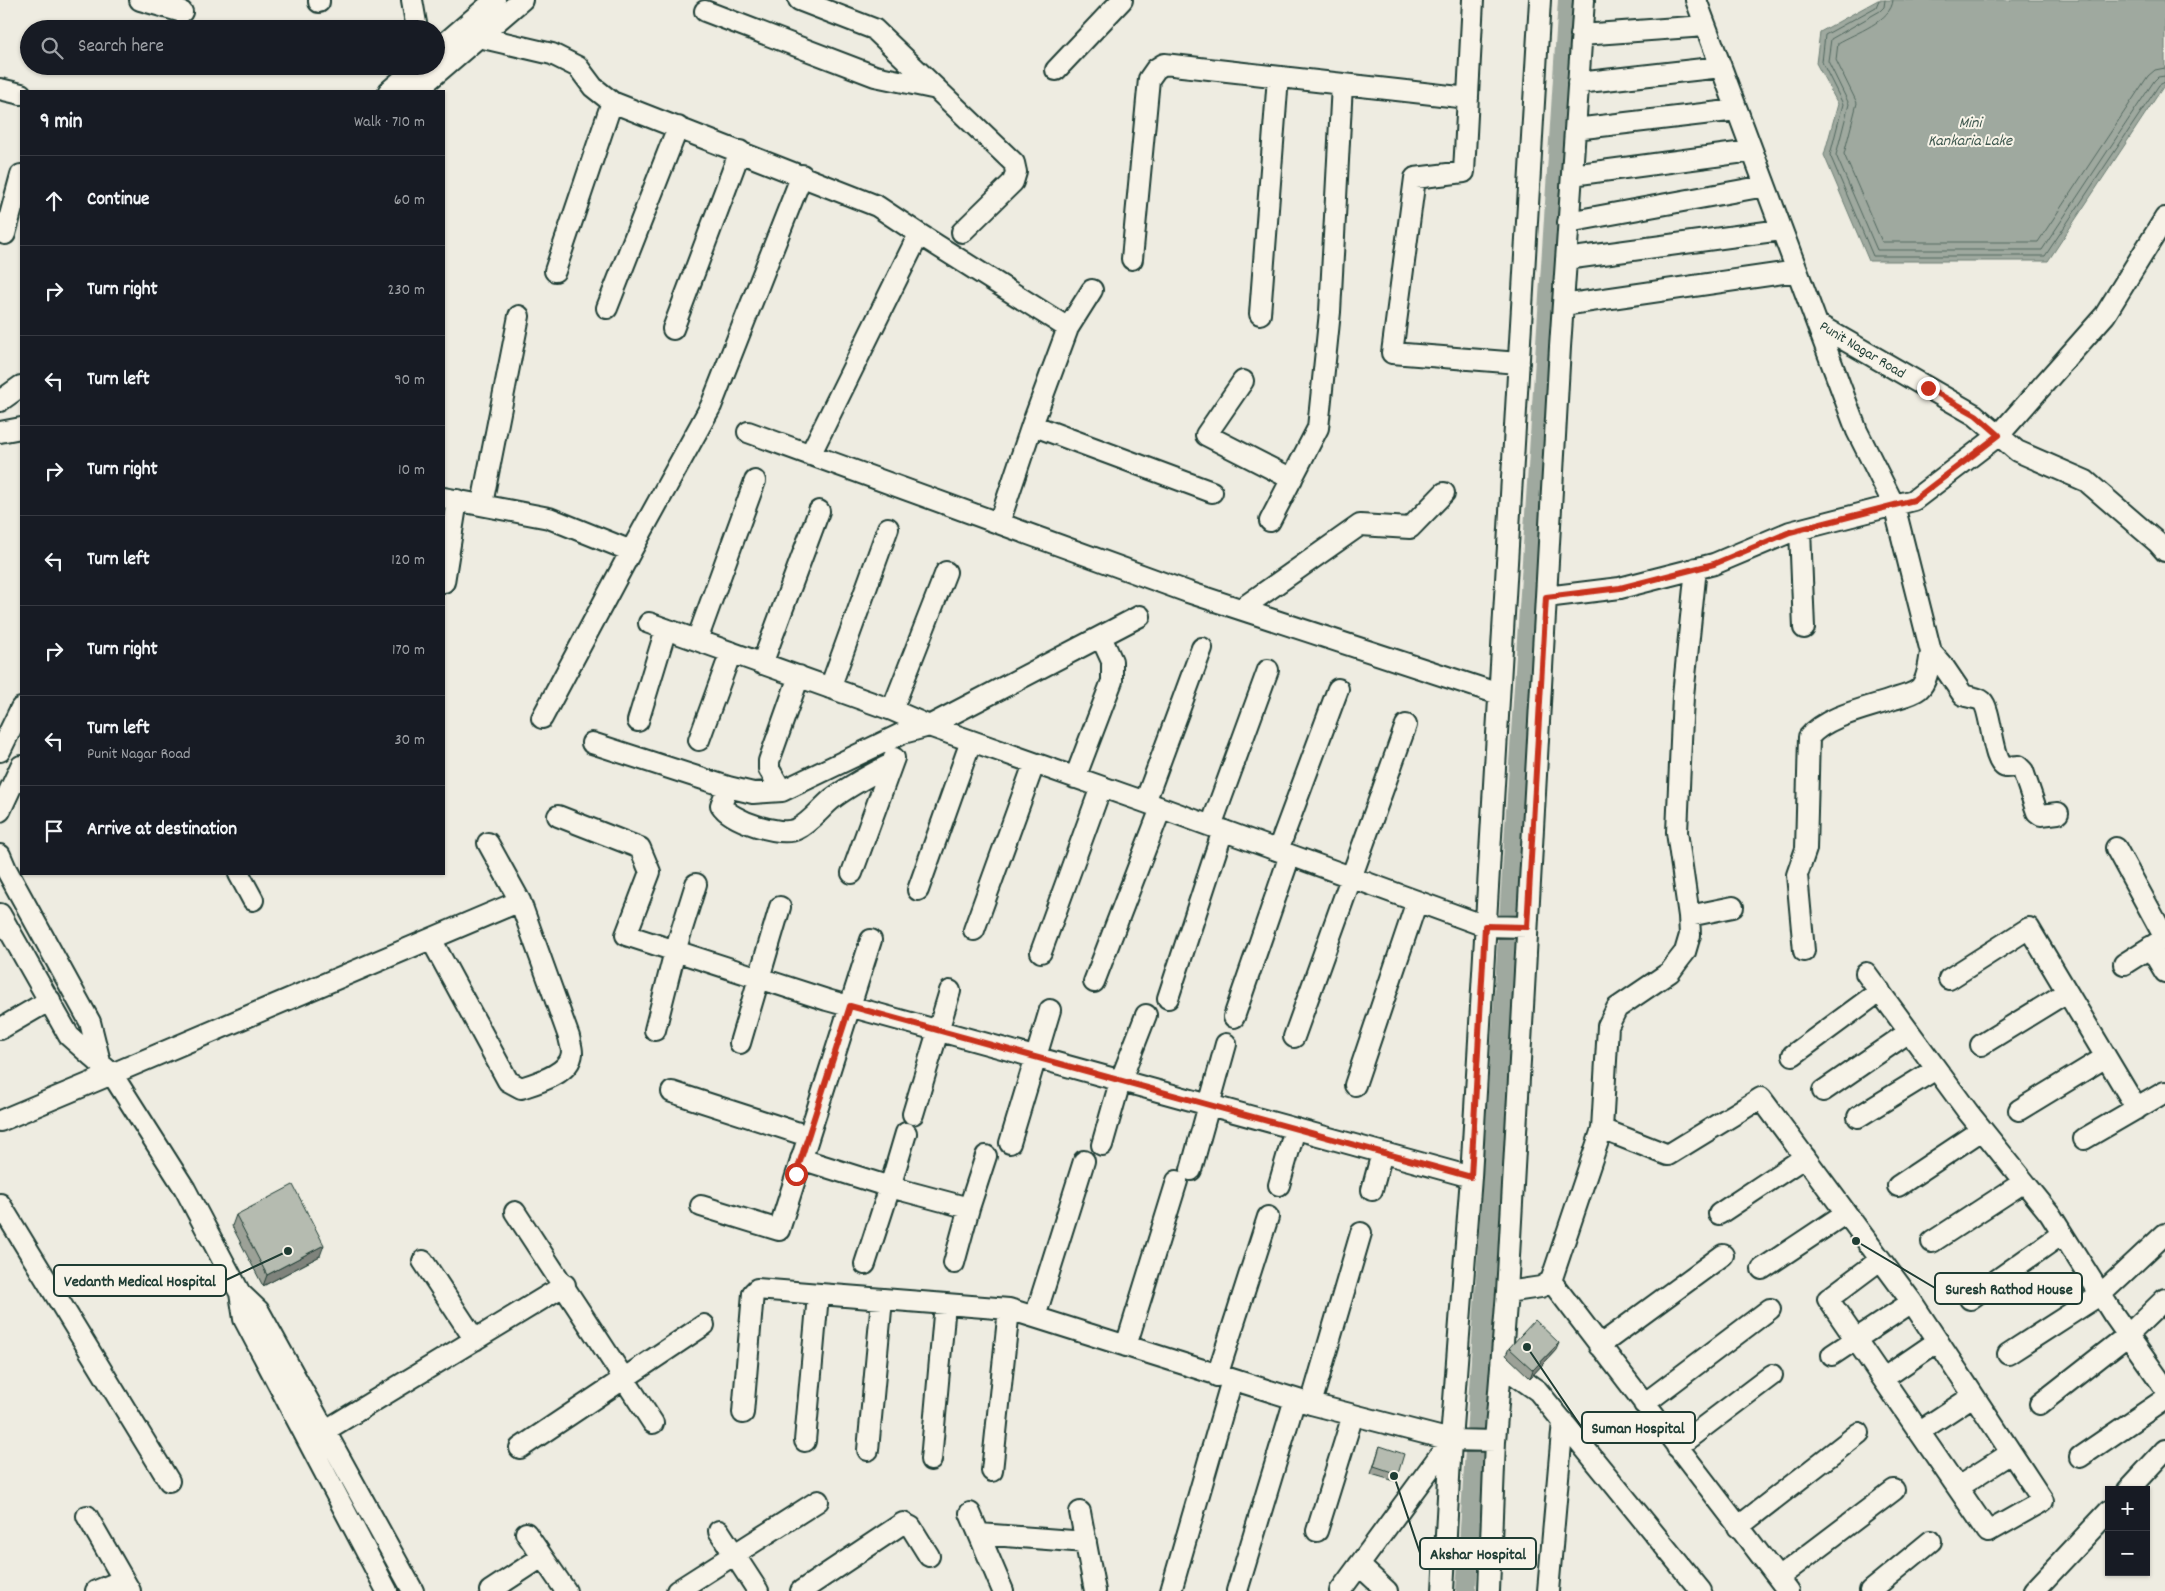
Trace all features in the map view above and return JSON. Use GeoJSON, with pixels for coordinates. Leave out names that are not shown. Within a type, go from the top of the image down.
{"type":"FeatureCollection","features":[{"type":"Feature","properties":{"kind":"street"},"geometry":{"type":"LineString","coordinates":[[140,0],[182,12]]}},
{"type":"Feature","properties":{"kind":"street"},"geometry":{"type":"LineString","coordinates":[[412,0],[415,20]]}},
{"type":"Feature","properties":{"kind":"street"},"geometry":{"type":"LineString","coordinates":[[445,42],[495,0]]}},
{"type":"Feature","properties":{"kind":"street"},"geometry":{"type":"LineString","coordinates":[[445,66],[522,0]]}},
{"type":"Feature","properties":{"kind":"street"},"geometry":{"type":"LineString","coordinates":[[799,0],[874,30],[1014,163],[1016,172],[1013,182],[962,232]]}},
{"type":"Feature","properties":{"kind":"street"},"geometry":{"type":"LineString","coordinates":[[1056,70],[1122,0]]}},
{"type":"Feature","properties":{"kind":"street"},"geometry":{"type":"LineString","coordinates":[[1473,0],[1464,172],[1414,178],[1392,353],[1518,363]]}},
{"type":"Feature","properties":{"kind":"street"},"geometry":{"type":"LineString","coordinates":[[1443,1591],[1450,1440],[1471,1177],[1540,0]]}},
{"type":"Feature","properties":{"kind":"street"},"geometry":{"type":"LineString","coordinates":[[1489,1591],[1495,1441],[1507,1292],[1568,222],[1584,0]]}},
{"type":"Feature","properties":{"kind":"street","name":"Punit Nagar Road"},"geometry":{"type":"LineString","coordinates":[[1696,0],[1817,324],[1976,415],[2017,451],[2086,481],[2163,545]]}},
{"type":"Feature","properties":{"kind":"street"},"geometry":{"type":"LineString","coordinates":[[705,11],[875,76],[937,89]]}},
{"type":"Feature","properties":{"kind":"street"},"geometry":{"type":"LineString","coordinates":[[1581,35],[1705,26]]}},
{"type":"Feature","properties":{"kind":"street"},"geometry":{"type":"LineString","coordinates":[[478,37],[552,54],[578,67],[593,87],[612,102],[877,206],[1068,328]]}},
{"type":"Feature","properties":{"kind":"street"},"geometry":{"type":"LineString","coordinates":[[1132,259],[1149,79],[1156,69],[1164,64],[1468,98]]}},
{"type":"Feature","properties":{"kind":"street"},"geometry":{"type":"LineString","coordinates":[[1578,83],[1721,68]]}},
{"type":"Feature","properties":{"kind":"street"},"geometry":{"type":"LineString","coordinates":[[390,90],[408,75]]}},
{"type":"Feature","properties":{"kind":"street"},"geometry":{"type":"LineString","coordinates":[[417,90],[434,75]]}},
{"type":"Feature","properties":{"kind":"street"},"geometry":{"type":"LineString","coordinates":[[1260,314],[1278,77]]}},
{"type":"Feature","properties":{"kind":"street"},"geometry":{"type":"LineString","coordinates":[[1270,521],[1318,428],[1330,312],[1342,84]]}},
{"type":"Feature","properties":{"kind":"street"},"geometry":{"type":"LineString","coordinates":[[0,89],[20,94]]}},
{"type":"Feature","properties":{"kind":"street"},"geometry":{"type":"LineString","coordinates":[[556,271],[612,102]]}},
{"type":"Feature","properties":{"kind":"street"},"geometry":{"type":"LineString","coordinates":[[1575,129],[1737,110]]}},
{"type":"Feature","properties":{"kind":"street"},"geometry":{"type":"LineString","coordinates":[[607,308],[678,127]]}},
{"type":"Feature","properties":{"kind":"street"},"geometry":{"type":"LineString","coordinates":[[673,328],[740,151]]}},
{"type":"Feature","properties":{"kind":"street"},"geometry":{"type":"LineString","coordinates":[[1572,175],[1752,152]]}},
{"type":"Feature","properties":{"kind":"street"},"geometry":{"type":"LineString","coordinates":[[542,718],[711,406],[802,175]]}},
{"type":"Feature","properties":{"kind":"street"},"geometry":{"type":"LineString","coordinates":[[5,234],[20,179]]}},
{"type":"Feature","properties":{"kind":"street"},"geometry":{"type":"LineString","coordinates":[[1568,222],[1765,186]]}},
{"type":"Feature","properties":{"kind":"street"},"geometry":{"type":"LineString","coordinates":[[1546,597],[1620,588],[1714,564],[1800,530],[1914,500],[1999,435],[2104,315],[2165,218]]}},
{"type":"Feature","properties":{"kind":"street"},"geometry":{"type":"LineString","coordinates":[[1566,259],[1781,230]]}},
{"type":"Feature","properties":{"kind":"street"},"geometry":{"type":"LineString","coordinates":[[810,454],[919,234]]}},
{"type":"Feature","properties":{"kind":"street"},"geometry":{"type":"LineString","coordinates":[[1563,306],[1797,271]]}},
{"type":"Feature","properties":{"kind":"street"},"geometry":{"type":"LineString","coordinates":[[999,523],[1032,425],[1068,328],[1092,290]]}},
{"type":"Feature","properties":{"kind":"street"},"geometry":{"type":"LineString","coordinates":[[482,504],[519,316]]}},
{"type":"Feature","properties":{"kind":"street"},"geometry":{"type":"LineString","coordinates":[[1817,324],[1857,431],[1894,505],[1931,652],[1963,695],[1977,698],[1984,704],[1994,743],[2002,764],[2006,767],[2018,766],[2023,771],[2037,812],[2041,815],[2058,813]]}},
{"type":"Feature","properties":{"kind":"street"},"geometry":{"type":"LineString","coordinates":[[1243,381],[1206,435],[1292,479]]}},
{"type":"Feature","properties":{"kind":"street"},"geometry":{"type":"LineString","coordinates":[[0,401],[20,387]]}},
{"type":"Feature","properties":{"kind":"street"},"geometry":{"type":"LineString","coordinates":[[1032,425],[1212,492]]}},
{"type":"Feature","properties":{"kind":"street"},"geometry":{"type":"LineString","coordinates":[[0,432],[20,428]]}},
{"type":"Feature","properties":{"kind":"street"},"geometry":{"type":"LineString","coordinates":[[748,432],[1240,610],[1499,694]]}},
{"type":"Feature","properties":{"kind":"street"},"geometry":{"type":"LineString","coordinates":[[697,640],[755,481]]}},
{"type":"Feature","properties":{"kind":"street"},"geometry":{"type":"LineString","coordinates":[[1240,610],[1360,526],[1410,528],[1444,493]]}},
{"type":"Feature","properties":{"kind":"street"},"geometry":{"type":"LineString","coordinates":[[445,568],[450,499],[549,518],[631,551]]}},
{"type":"Feature","properties":{"kind":"street"},"geometry":{"type":"LineString","coordinates":[[762,664],[819,510]]}},
{"type":"Feature","properties":{"kind":"street"},"geometry":{"type":"LineString","coordinates":[[830,688],[888,528]]}},
{"type":"Feature","properties":{"kind":"street"},"geometry":{"type":"LineString","coordinates":[[1800,530],[1804,628]]}},
{"type":"Feature","properties":{"kind":"street"},"geometry":{"type":"LineString","coordinates":[[1507,1292],[1541,1287],[1551,1281],[1602,1129],[1608,1026],[1617,1008],[1670,972],[1685,952],[1690,935],[1677,832],[1683,696],[1696,568]]}},
{"type":"Feature","properties":{"kind":"street"},"geometry":{"type":"LineString","coordinates":[[892,710],[946,572]]}},
{"type":"Feature","properties":{"kind":"street"},"geometry":{"type":"LineString","coordinates":[[592,743],[728,788],[753,793],[782,791],[904,733],[929,726],[1140,616]]}},
{"type":"Feature","properties":{"kind":"street"},"geometry":{"type":"LineString","coordinates":[[638,721],[658,626],[892,710],[929,726],[1101,786],[1485,926],[1527,927]]}},
{"type":"Feature","properties":{"kind":"street"},"geometry":{"type":"LineString","coordinates":[[1075,778],[1112,681],[1112,661],[1101,636]]}},
{"type":"Feature","properties":{"kind":"street"},"geometry":{"type":"LineString","coordinates":[[1094,982],[1153,805],[1202,648]]}},
{"type":"Feature","properties":{"kind":"street"},"geometry":{"type":"LineString","coordinates":[[699,740],[731,652]]}},
{"type":"Feature","properties":{"kind":"street"},"geometry":{"type":"LineString","coordinates":[[1804,952],[1797,875],[1806,849],[1809,737],[1816,729],[1827,722],[1919,688],[1926,674],[1931,652]]}},
{"type":"Feature","properties":{"kind":"street"},"geometry":{"type":"LineString","coordinates":[[1168,998],[1217,828],[1268,670]]}},
{"type":"Feature","properties":{"kind":"street"},"geometry":{"type":"LineString","coordinates":[[782,791],[769,769],[769,761],[799,676]]}},
{"type":"Feature","properties":{"kind":"street"},"geometry":{"type":"LineString","coordinates":[[1234,1017],[1284,852],[1338,690]]}},
{"type":"Feature","properties":{"kind":"street"},"geometry":{"type":"LineString","coordinates":[[0,751],[20,710]]}},
{"type":"Feature","properties":{"kind":"street"},"geometry":{"type":"LineString","coordinates":[[1294,1037],[1406,725]]}},
{"type":"Feature","properties":{"kind":"street"},"geometry":{"type":"LineString","coordinates":[[852,873],[904,733]]}},
{"type":"Feature","properties":{"kind":"street"},"geometry":{"type":"LineString","coordinates":[[918,890],[971,741]]}},
{"type":"Feature","properties":{"kind":"street"},"geometry":{"type":"LineString","coordinates":[[728,788],[721,805],[724,810],[740,821],[787,833],[798,829],[848,786],[891,764]]}},
{"type":"Feature","properties":{"kind":"street"},"geometry":{"type":"LineString","coordinates":[[974,930],[1034,764]]}},
{"type":"Feature","properties":{"kind":"street"},"geometry":{"type":"LineString","coordinates":[[0,811],[20,768]]}},
{"type":"Feature","properties":{"kind":"street"},"geometry":{"type":"LineString","coordinates":[[1041,952],[1101,786]]}},
{"type":"Feature","properties":{"kind":"street"},"geometry":{"type":"LineString","coordinates":[[558,816],[640,848],[650,872],[626,935],[850,1006],[1120,1082],[1471,1177]]}},
{"type":"Feature","properties":{"kind":"street"},"geometry":{"type":"LineString","coordinates":[[431,939],[508,1081],[521,1088],[547,1080],[568,1064],[572,1053],[569,1037],[520,901],[488,843]]}},
{"type":"Feature","properties":{"kind":"street"},"geometry":{"type":"LineString","coordinates":[[2116,848],[2160,941],[2165,972]]}},
{"type":"Feature","properties":{"kind":"street"},"geometry":{"type":"LineString","coordinates":[[0,855],[90,1022],[106,1068],[185,1188],[240,1293],[244,1319],[387,1591]]}},
{"type":"Feature","properties":{"kind":"street"},"geometry":{"type":"LineString","coordinates":[[240,875],[253,900]]}},
{"type":"Feature","properties":{"kind":"street"},"geometry":{"type":"LineString","coordinates":[[655,1030],[675,951],[696,884]]}},
{"type":"Feature","properties":{"kind":"street"},"geometry":{"type":"LineString","coordinates":[[0,1121],[106,1068],[431,939],[520,901]]}},
{"type":"Feature","properties":{"kind":"street"},"geometry":{"type":"LineString","coordinates":[[1356,1085],[1417,901]]}},
{"type":"Feature","properties":{"kind":"street"},"geometry":{"type":"LineString","coordinates":[[740,1043],[780,907]]}},
{"type":"Feature","properties":{"kind":"street"},"geometry":{"type":"LineString","coordinates":[[1688,916],[1733,907]]}},
{"type":"Feature","properties":{"kind":"street"},"geometry":{"type":"LineString","coordinates":[[0,914],[69,1036],[106,1068]]}},
{"type":"Feature","properties":{"kind":"street"},"geometry":{"type":"LineString","coordinates":[[1949,979],[2029,928],[2136,1109]]}},
{"type":"Feature","properties":{"kind":"street"},"geometry":{"type":"LineString","coordinates":[[701,1206],[779,1230],[871,940]]}},
{"type":"Feature","properties":{"kind":"street"},"geometry":{"type":"LineString","coordinates":[[2124,964],[2160,941]]}},
{"type":"Feature","properties":{"kind":"street"},"geometry":{"type":"LineString","coordinates":[[1866,973],[1982,1130],[2050,1214],[2128,1335],[2162,1375]]}},
{"type":"Feature","properties":{"kind":"street"},"geometry":{"type":"LineString","coordinates":[[913,1114],[950,991]]}},
{"type":"Feature","properties":{"kind":"street"},"geometry":{"type":"LineString","coordinates":[[1792,1055],[1880,991]]}},
{"type":"Feature","properties":{"kind":"street"},"geometry":{"type":"LineString","coordinates":[[1981,1045],[2067,992]]}},
{"type":"Feature","properties":{"kind":"street"},"geometry":{"type":"LineString","coordinates":[[0,1029],[50,1000]]}},
{"type":"Feature","properties":{"kind":"street"},"geometry":{"type":"LineString","coordinates":[[1010,1143],[1050,1010]]}},
{"type":"Feature","properties":{"kind":"street"},"geometry":{"type":"LineString","coordinates":[[1102,1145],[1120,1082],[1146,1015]]}},
{"type":"Feature","properties":{"kind":"street"},"geometry":{"type":"LineString","coordinates":[[1823,1091],[1910,1032]]}},
{"type":"Feature","properties":{"kind":"street"},"geometry":{"type":"LineString","coordinates":[[1126,1346],[1208,1106],[1226,1044]]}},
{"type":"Feature","properties":{"kind":"street"},"geometry":{"type":"LineString","coordinates":[[2019,1110],[2106,1057]]}},
{"type":"Feature","properties":{"kind":"street"},"geometry":{"type":"LineString","coordinates":[[1858,1117],[1936,1069]]}},
{"type":"Feature","properties":{"kind":"street"},"geometry":{"type":"LineString","coordinates":[[672,1092],[808,1136]]}},
{"type":"Feature","properties":{"kind":"street"},"geometry":{"type":"LineString","coordinates":[[2084,1139],[2165,1092]]}},
{"type":"Feature","properties":{"kind":"street"},"geometry":{"type":"LineString","coordinates":[[1602,1129],[1668,1155],[1760,1098],[1912,1302],[2043,1501],[1988,1532],[1828,1299],[1880,1260]]}},
{"type":"Feature","properties":{"kind":"street"},"geometry":{"type":"LineString","coordinates":[[1279,1185],[1295,1129]]}},
{"type":"Feature","properties":{"kind":"street"},"geometry":{"type":"LineString","coordinates":[[1898,1186],[1982,1130]]}},
{"type":"Feature","properties":{"kind":"street"},"geometry":{"type":"LineString","coordinates":[[865,1264],[906,1132]]}},
{"type":"Feature","properties":{"kind":"street"},"geometry":{"type":"LineString","coordinates":[[1372,1190],[1382,1153]]}},
{"type":"Feature","properties":{"kind":"street"},"geometry":{"type":"LineString","coordinates":[[954,1263],[986,1156]]}},
{"type":"Feature","properties":{"kind":"street"},"geometry":{"type":"LineString","coordinates":[[1719,1214],[1805,1157]]}},
{"type":"Feature","properties":{"kind":"street"},"geometry":{"type":"LineString","coordinates":[[801,1159],[890,1187],[969,1208]]}},
{"type":"Feature","properties":{"kind":"street"},"geometry":{"type":"LineString","coordinates":[[1035,1317],[1084,1161]]}},
{"type":"Feature","properties":{"kind":"street"},"geometry":{"type":"LineString","coordinates":[[1932,1242],[2024,1182]]}},
{"type":"Feature","properties":{"kind":"street"},"geometry":{"type":"LineString","coordinates":[[0,1204],[169,1481]]}},
{"type":"Feature","properties":{"kind":"street"},"geometry":{"type":"LineString","coordinates":[[515,1212],[565,1285],[653,1424]]}},
{"type":"Feature","properties":{"kind":"street"},"geometry":{"type":"LineString","coordinates":[[1762,1269],[1846,1212]]}},
{"type":"Feature","properties":{"kind":"street"},"geometry":{"type":"LineString","coordinates":[[1171,1591],[1268,1216]]}},
{"type":"Feature","properties":{"kind":"street"},"geometry":{"type":"LineString","coordinates":[[1237,1591],[1361,1233]]}},
{"type":"Feature","properties":{"kind":"street"},"geometry":{"type":"LineString","coordinates":[[1970,1299],[2062,1234]]}},
{"type":"Feature","properties":{"kind":"street"},"geometry":{"type":"LineString","coordinates":[[2008,1354],[2101,1294],[2165,1234]]}},
{"type":"Feature","properties":{"kind":"street"},"geometry":{"type":"LineString","coordinates":[[1599,1346],[1723,1255]]}},
{"type":"Feature","properties":{"kind":"street"},"geometry":{"type":"LineString","coordinates":[[423,1261],[475,1340]]}},
{"type":"Feature","properties":{"kind":"street"},"geometry":{"type":"LineString","coordinates":[[1551,1281],[1783,1585],[1894,1490]]}},
{"type":"Feature","properties":{"kind":"street"},"geometry":{"type":"LineString","coordinates":[[326,1430],[565,1285]]}},
{"type":"Feature","properties":{"kind":"street"},"geometry":{"type":"LineString","coordinates":[[743,1413],[753,1293],[757,1289],[1009,1309],[1303,1402],[1450,1440],[1495,1441]]}},
{"type":"Feature","properties":{"kind":"street"},"geometry":{"type":"LineString","coordinates":[[240,1293],[259,1310],[413,1591]]}},
{"type":"Feature","properties":{"kind":"street"},"geometry":{"type":"LineString","coordinates":[[805,1441],[818,1295]]}},
{"type":"Feature","properties":{"kind":"street"},"geometry":{"type":"LineString","coordinates":[[2040,1404],[2128,1335],[2165,1298]]}},
{"type":"Feature","properties":{"kind":"street"},"geometry":{"type":"LineString","coordinates":[[868,1450],[882,1299]]}},
{"type":"Feature","properties":{"kind":"street"},"geometry":{"type":"LineString","coordinates":[[1832,1355],[1912,1302]]}},
{"type":"Feature","properties":{"kind":"street"},"geometry":{"type":"LineString","coordinates":[[930,1460],[945,1304]]}},
{"type":"Feature","properties":{"kind":"street"},"geometry":{"type":"LineString","coordinates":[[992,1471],[1009,1309]]}},
{"type":"Feature","properties":{"kind":"street"},"geometry":{"type":"LineString","coordinates":[[1644,1404],[1770,1309]]}},
{"type":"Feature","properties":{"kind":"street"},"geometry":{"type":"LineString","coordinates":[[520,1448],[704,1324]]}},
{"type":"Feature","properties":{"kind":"street"},"geometry":{"type":"LineString","coordinates":[[1884,1378],[1938,1341]]}},
{"type":"Feature","properties":{"kind":"street"},"geometry":{"type":"LineString","coordinates":[[1501,1365],[1538,1391],[1701,1591]]}},
{"type":"Feature","properties":{"kind":"street"},"geometry":{"type":"LineString","coordinates":[[1677,1447],[1772,1375]]}},
{"type":"Feature","properties":{"kind":"street"},"geometry":{"type":"LineString","coordinates":[[1920,1431],[1974,1396]]}},
{"type":"Feature","properties":{"kind":"street"},"geometry":{"type":"LineString","coordinates":[[2080,1457],[2165,1399]]}},
{"type":"Feature","properties":{"kind":"street"},"geometry":{"type":"LineString","coordinates":[[1317,1532],[1353,1415]]}},
{"type":"Feature","properties":{"kind":"street"},"geometry":{"type":"LineString","coordinates":[[1548,1591],[1563,1421]]}},
{"type":"Feature","properties":{"kind":"street"},"geometry":{"type":"LineString","coordinates":[[1738,1527],[1858,1433]]}},
{"type":"Feature","properties":{"kind":"street"},"geometry":{"type":"LineString","coordinates":[[1340,1591],[1450,1440]]}},
{"type":"Feature","properties":{"kind":"street"},"geometry":{"type":"LineString","coordinates":[[2132,1486],[2165,1450]]}},
{"type":"Feature","properties":{"kind":"street"},"geometry":{"type":"LineString","coordinates":[[1958,1487],[2011,1453]]}},
{"type":"Feature","properties":{"kind":"street"},"geometry":{"type":"LineString","coordinates":[[677,1591],[818,1501]]}},
{"type":"Feature","properties":{"kind":"street"},"geometry":{"type":"LineString","coordinates":[[1080,1512],[1095,1591]]}},
{"type":"Feature","properties":{"kind":"street"},"geometry":{"type":"LineString","coordinates":[[970,1513],[1003,1591]]}},
{"type":"Feature","properties":{"kind":"street"},"geometry":{"type":"LineString","coordinates":[[2034,1591],[2105,1515]]}},
{"type":"Feature","properties":{"kind":"street"},"geometry":{"type":"LineString","coordinates":[[87,1516],[126,1586],[96,1591]]}},
{"type":"Feature","properties":{"kind":"street"},"geometry":{"type":"LineString","coordinates":[[801,1591],[903,1523],[911,1527],[929,1556]]}},
{"type":"Feature","properties":{"kind":"street"},"geometry":{"type":"LineString","coordinates":[[719,1531],[758,1591]]}},
{"type":"Feature","properties":{"kind":"street"},"geometry":{"type":"LineString","coordinates":[[526,1533],[566,1591]]}},
{"type":"Feature","properties":{"kind":"street"},"geometry":{"type":"LineString","coordinates":[[979,1534],[1086,1542]]}},
{"type":"Feature","properties":{"kind":"street"},"geometry":{"type":"LineString","coordinates":[[1870,1591],[1931,1541]]}},
{"type":"Feature","properties":{"kind":"street"},"geometry":{"type":"LineString","coordinates":[[490,1591],[542,1557]]}},
{"type":"Feature","properties":{"kind":"street"},"geometry":{"type":"LineString","coordinates":[[1359,1565],[1387,1591]]}},
{"type":"Feature","properties":{"kind":"water","name":"Mini Kankaria Lake"},"geometry":{"type":"Polygon","coordinates":[[[1878,0],[2165,0],[2165,84],[2048,261],[1869,261],[1824,155],[1838,104],[1816,63],[1820,32],[1878,0]]]}},
{"type":"Feature","properties":{"kind":"building"},"geometry":{"type":"Polygon","coordinates":[[[293,1185],[324,1245],[267,1275],[236,1215],[293,1185]]]}},
{"type":"Feature","properties":{"kind":"building"},"geometry":{"type":"Polygon","coordinates":[[[1535,1320],[1559,1343],[1533,1370],[1509,1348],[1535,1320]]]}},
{"type":"Feature","properties":{"kind":"building"},"geometry":{"type":"Polygon","coordinates":[[[1380,1446],[1404,1454],[1398,1474],[1374,1466],[1380,1446]]]}},
{"type":"Feature","properties":{"kind":"waterway"},"geometry":{"type":"LineString","coordinates":[[1466,1591],[1568,0]]}},
{"type":"Feature","properties":{"kind":"place","name":"Suresh Rathod House"},"geometry":{"type":"Point","coordinates":[1856,1241]}},
{"type":"Feature","properties":{"kind":"place","name":"Vedanth Medical Hospital"},"geometry":{"type":"Point","coordinates":[288,1251]}},
{"type":"Feature","properties":{"kind":"place","name":"Suman Hospital"},"geometry":{"type":"Point","coordinates":[1527,1347]}},
{"type":"Feature","properties":{"kind":"place","name":"Akshar Hospital"},"geometry":{"type":"Point","coordinates":[1394,1476]}},
{"type":"Feature","properties":{"kind":"route"},"geometry":{"type":"LineString","coordinates":[[796,1174],[850,1006],[1120,1082],[1471,1177],[1485,926],[1527,927],[1546,597],[1620,588],[1714,564],[1790,532],[1914,500],[1999,435],[1976,415],[1928,388]]}}]}
